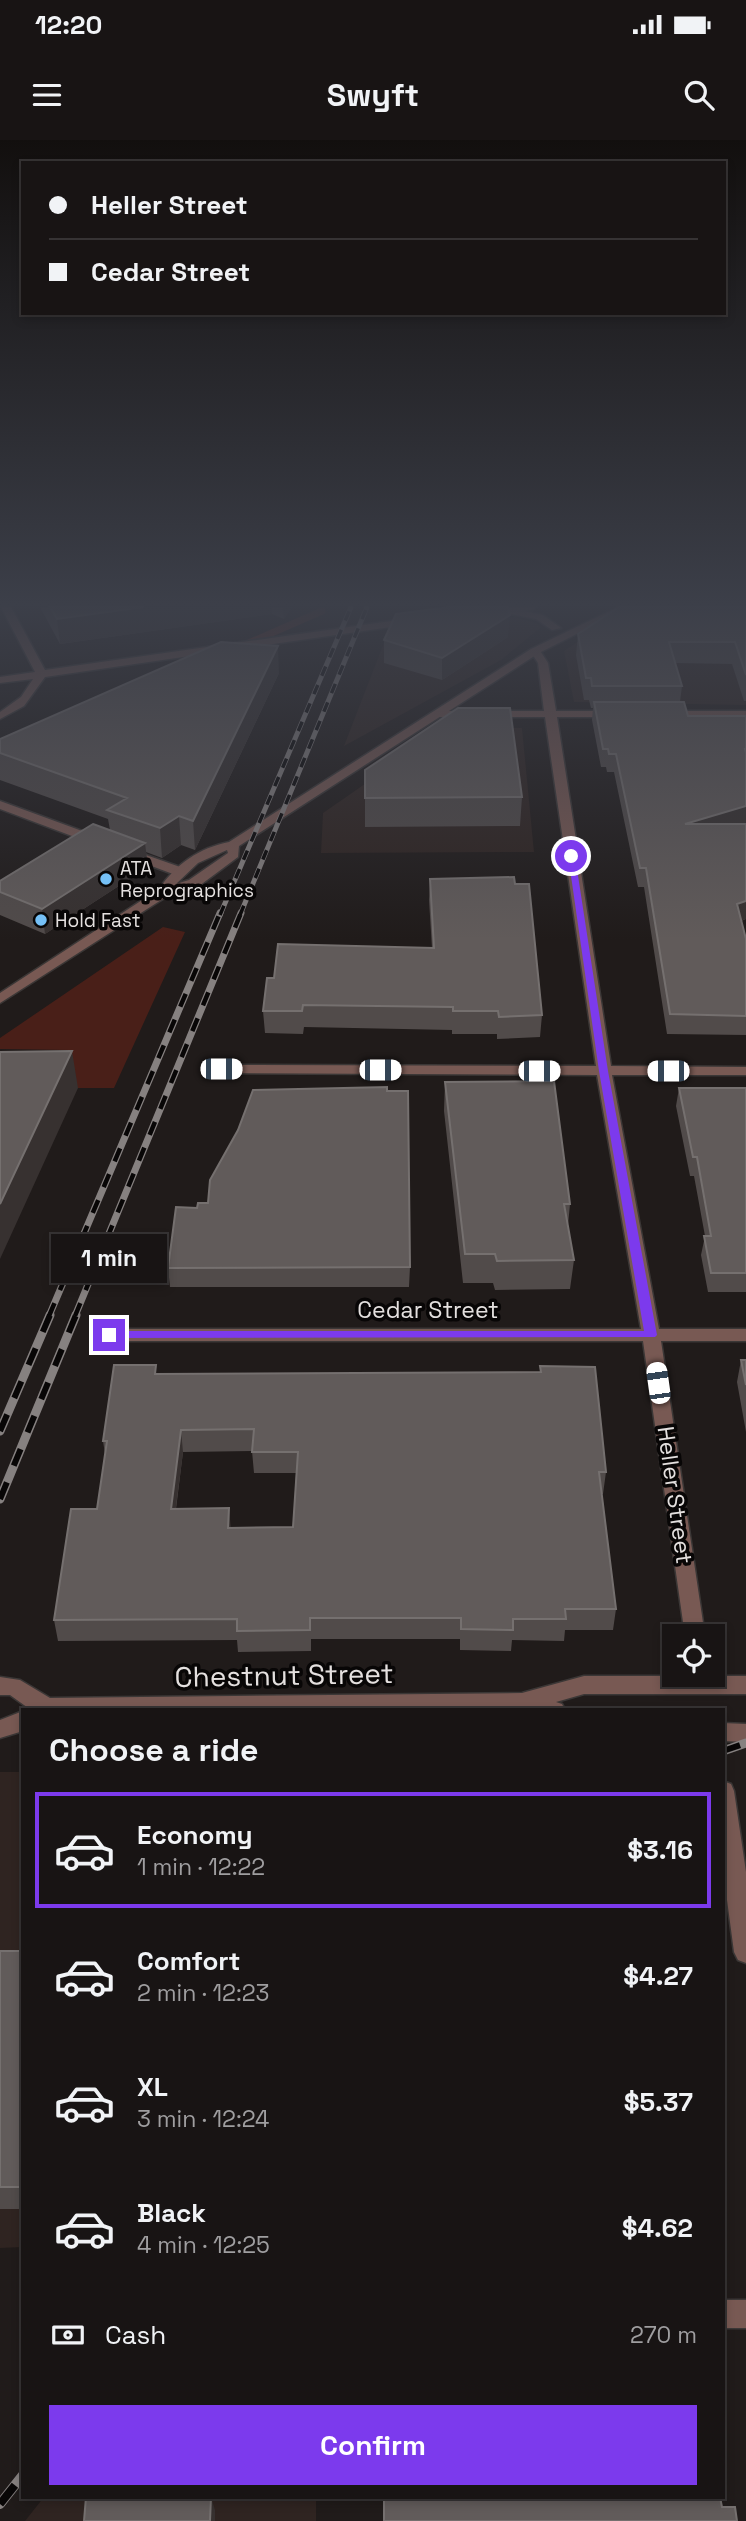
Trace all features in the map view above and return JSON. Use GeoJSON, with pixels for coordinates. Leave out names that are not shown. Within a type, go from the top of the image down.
{"type":"FeatureCollection","features":[{"type":"Feature","properties":{"kind":"street"},"geometry":{"type":"LineString","coordinates":[[164,892],[178,871],[217,847],[233,845],[311,798],[430,718]]}},
{"type":"Feature","properties":{"kind":"street","name":"Heller Street"},"geometry":{"type":"LineString","coordinates":[[551,718],[604,1071],[651,1335],[693,1624]]}},
{"type":"Feature","properties":{"kind":"street"},"geometry":{"type":"LineString","coordinates":[[0,805],[178,871]]}},
{"type":"Feature","properties":{"kind":"street"},"geometry":{"type":"LineString","coordinates":[[0,999],[164,892],[194,883],[234,854],[233,845]]}},
{"type":"Feature","properties":{"kind":"street"},"geometry":{"type":"LineString","coordinates":[[221,1069],[746,1071]]}},
{"type":"Feature","properties":{"kind":"street","name":"Cedar Street"},"geometry":{"type":"LineString","coordinates":[[109,1335],[746,1335]]}},
{"type":"Feature","properties":{"kind":"street","name":"Chestnut Street"},"geometry":{"type":"LineString","coordinates":[[0,1686],[13,1686],[44,1708],[522,1702],[584,1685],[662,1682]]}},
{"type":"Feature","properties":{"kind":"street","name":"Chestnut Street"},"geometry":{"type":"LineString","coordinates":[[725,1683],[746,1685]]}},
{"type":"Feature","properties":{"kind":"street","name":"Chestnut Street"},"geometry":{"type":"LineString","coordinates":[[522,1702],[546,1708]]}},
{"type":"Feature","properties":{"kind":"street"},"geometry":{"type":"LineString","coordinates":[[0,1729],[6,1729],[21,1721]]}},
{"type":"Feature","properties":{"kind":"street"},"geometry":{"type":"LineString","coordinates":[[725,1732],[746,1733]]}},
{"type":"Feature","properties":{"kind":"street"},"geometry":{"type":"LineString","coordinates":[[725,1805],[746,1952]]}},
{"type":"Feature","properties":{"kind":"street"},"geometry":{"type":"LineString","coordinates":[[725,2314],[746,2314]]}},
{"type":"Feature","properties":{"kind":"shaded area"},"geometry":{"type":"Polygon","coordinates":[[[355,718],[395,718],[344,746],[355,718]]]}},
{"type":"Feature","properties":{"kind":"shaded area"},"geometry":{"type":"Polygon","coordinates":[[[447,727],[522,728],[534,852],[321,853],[323,813],[447,727]]]}},
{"type":"Feature","properties":{"kind":"shaded area"},"geometry":{"type":"Polygon","coordinates":[[[163,927],[185,932],[114,1088],[59,1088],[68,1050],[0,1049],[0,1038],[163,927]]]}},
{"type":"Feature","properties":{"kind":"shaded area"},"geometry":{"type":"Polygon","coordinates":[[[0,1772],[21,1772],[21,2247],[0,2248],[0,1772]]]}},
{"type":"Feature","properties":{"kind":"shaded area"},"geometry":{"type":"Polygon","coordinates":[[[42,2499],[316,2499],[316,2521],[25,2521],[42,2499]]]}},
{"type":"Feature","properties":{"kind":"building"},"geometry":{"type":"Polygon","coordinates":[[[48,718],[243,718],[193,821],[179,816],[160,828],[107,810],[127,798],[0,753],[0,739],[48,718]]]}},
{"type":"Feature","properties":{"kind":"building"},"geometry":{"type":"Polygon","coordinates":[[[443,718],[511,718],[522,797],[365,798],[365,770],[443,718]]]}},
{"type":"Feature","properties":{"kind":"building"},"geometry":{"type":"Polygon","coordinates":[[[597,718],[746,718],[746,806],[685,824],[746,824],[746,901],[737,904],[746,939],[746,1016],[670,1014],[646,868],[640,868],[616,754],[609,754],[608,749],[603,749],[597,718]]]}},
{"type":"Feature","properties":{"kind":"building"},"geometry":{"type":"Polygon","coordinates":[[[93,824],[145,843],[42,909],[0,892],[0,881],[93,824]]]}},
{"type":"Feature","properties":{"kind":"building"},"geometry":{"type":"Polygon","coordinates":[[[514,877],[515,884],[529,884],[542,1015],[499,1017],[498,1011],[453,1011],[453,1007],[303,1005],[302,1011],[263,1011],[267,978],[274,978],[278,944],[434,948],[430,879],[514,877]]]}},
{"type":"Feature","properties":{"kind":"building"},"geometry":{"type":"Polygon","coordinates":[[[72,1051],[0,1204],[0,1052],[72,1051]]]}},
{"type":"Feature","properties":{"kind":"building"},"geometry":{"type":"Polygon","coordinates":[[[554,1081],[570,1204],[564,1204],[574,1260],[497,1261],[495,1254],[465,1254],[445,1082],[554,1081]]]}},
{"type":"Feature","properties":{"kind":"building"},"geometry":{"type":"Polygon","coordinates":[[[387,1087],[387,1091],[408,1091],[410,1267],[168,1268],[176,1207],[197,1208],[198,1203],[208,1203],[210,1180],[238,1130],[253,1090],[387,1087]]]}},
{"type":"Feature","properties":{"kind":"building"},"geometry":{"type":"Polygon","coordinates":[[[679,1088],[746,1088],[746,1273],[711,1273],[704,1236],[711,1236],[697,1157],[693,1157],[679,1088]]]}},
{"type":"Feature","properties":{"kind":"building"},"geometry":{"type":"Polygon","coordinates":[[[741,1360],[746,1360],[746,1385],[741,1360]]]}},
{"type":"Feature","properties":{"kind":"building"},"geometry":{"type":"Polygon","coordinates":[[[114,1365],[156,1365],[155,1374],[541,1372],[540,1366],[595,1367],[606,1472],[599,1472],[616,1609],[565,1609],[566,1619],[513,1619],[513,1630],[461,1629],[461,1618],[310,1618],[310,1630],[237,1631],[237,1619],[54,1620],[71,1509],[97,1509],[107,1441],[103,1441],[114,1365]],[[254,1429],[181,1430],[171,1509],[229,1508],[228,1528],[293,1527],[298,1452],[252,1452],[254,1429]]]}},
{"type":"Feature","properties":{"kind":"building"},"geometry":{"type":"Polygon","coordinates":[[[0,1951],[21,1951],[21,2187],[0,2187],[0,1951]]]}},
{"type":"Feature","properties":{"kind":"building"},"geometry":{"type":"Polygon","coordinates":[[[86,2499],[211,2499],[210,2521],[84,2521],[86,2499]]]}},
{"type":"Feature","properties":{"kind":"building"},"geometry":{"type":"Polygon","coordinates":[[[384,2499],[720,2499],[722,2507],[735,2507],[737,2521],[384,2521],[384,2499]]]}},
{"type":"Feature","properties":{"kind":"railway"},"geometry":{"type":"LineString","coordinates":[[220,915],[304,718]]}},
{"type":"Feature","properties":{"kind":"railway"},"geometry":{"type":"LineString","coordinates":[[240,915],[321,718]]}},
{"type":"Feature","properties":{"kind":"railway"},"geometry":{"type":"LineString","coordinates":[[49,1316],[220,913]]}},
{"type":"Feature","properties":{"kind":"railway"},"geometry":{"type":"LineString","coordinates":[[75,1316],[241,913]]}},
{"type":"Feature","properties":{"kind":"railway"},"geometry":{"type":"LineString","coordinates":[[0,1431],[50,1315]]}},
{"type":"Feature","properties":{"kind":"railway"},"geometry":{"type":"LineString","coordinates":[[0,1499],[76,1315]]}},
{"type":"Feature","properties":{"kind":"railway"},"geometry":{"type":"LineString","coordinates":[[725,1750],[746,1743]]}},
{"type":"Feature","properties":{"kind":"railway"},"geometry":{"type":"LineString","coordinates":[[0,2504],[21,2478]]}},
{"type":"Feature","properties":{"kind":"place","name":"ATA Reprographics"},"geometry":{"type":"Point","coordinates":[106,879]}},
{"type":"Feature","properties":{"kind":"place","name":"Hold Fast"},"geometry":{"type":"Point","coordinates":[41,920]}},
{"type":"Feature","properties":{"kind":"route"},"geometry":{"type":"LineString","coordinates":[[109,1335],[651,1335],[604,1071],[571,856]]}}]}
